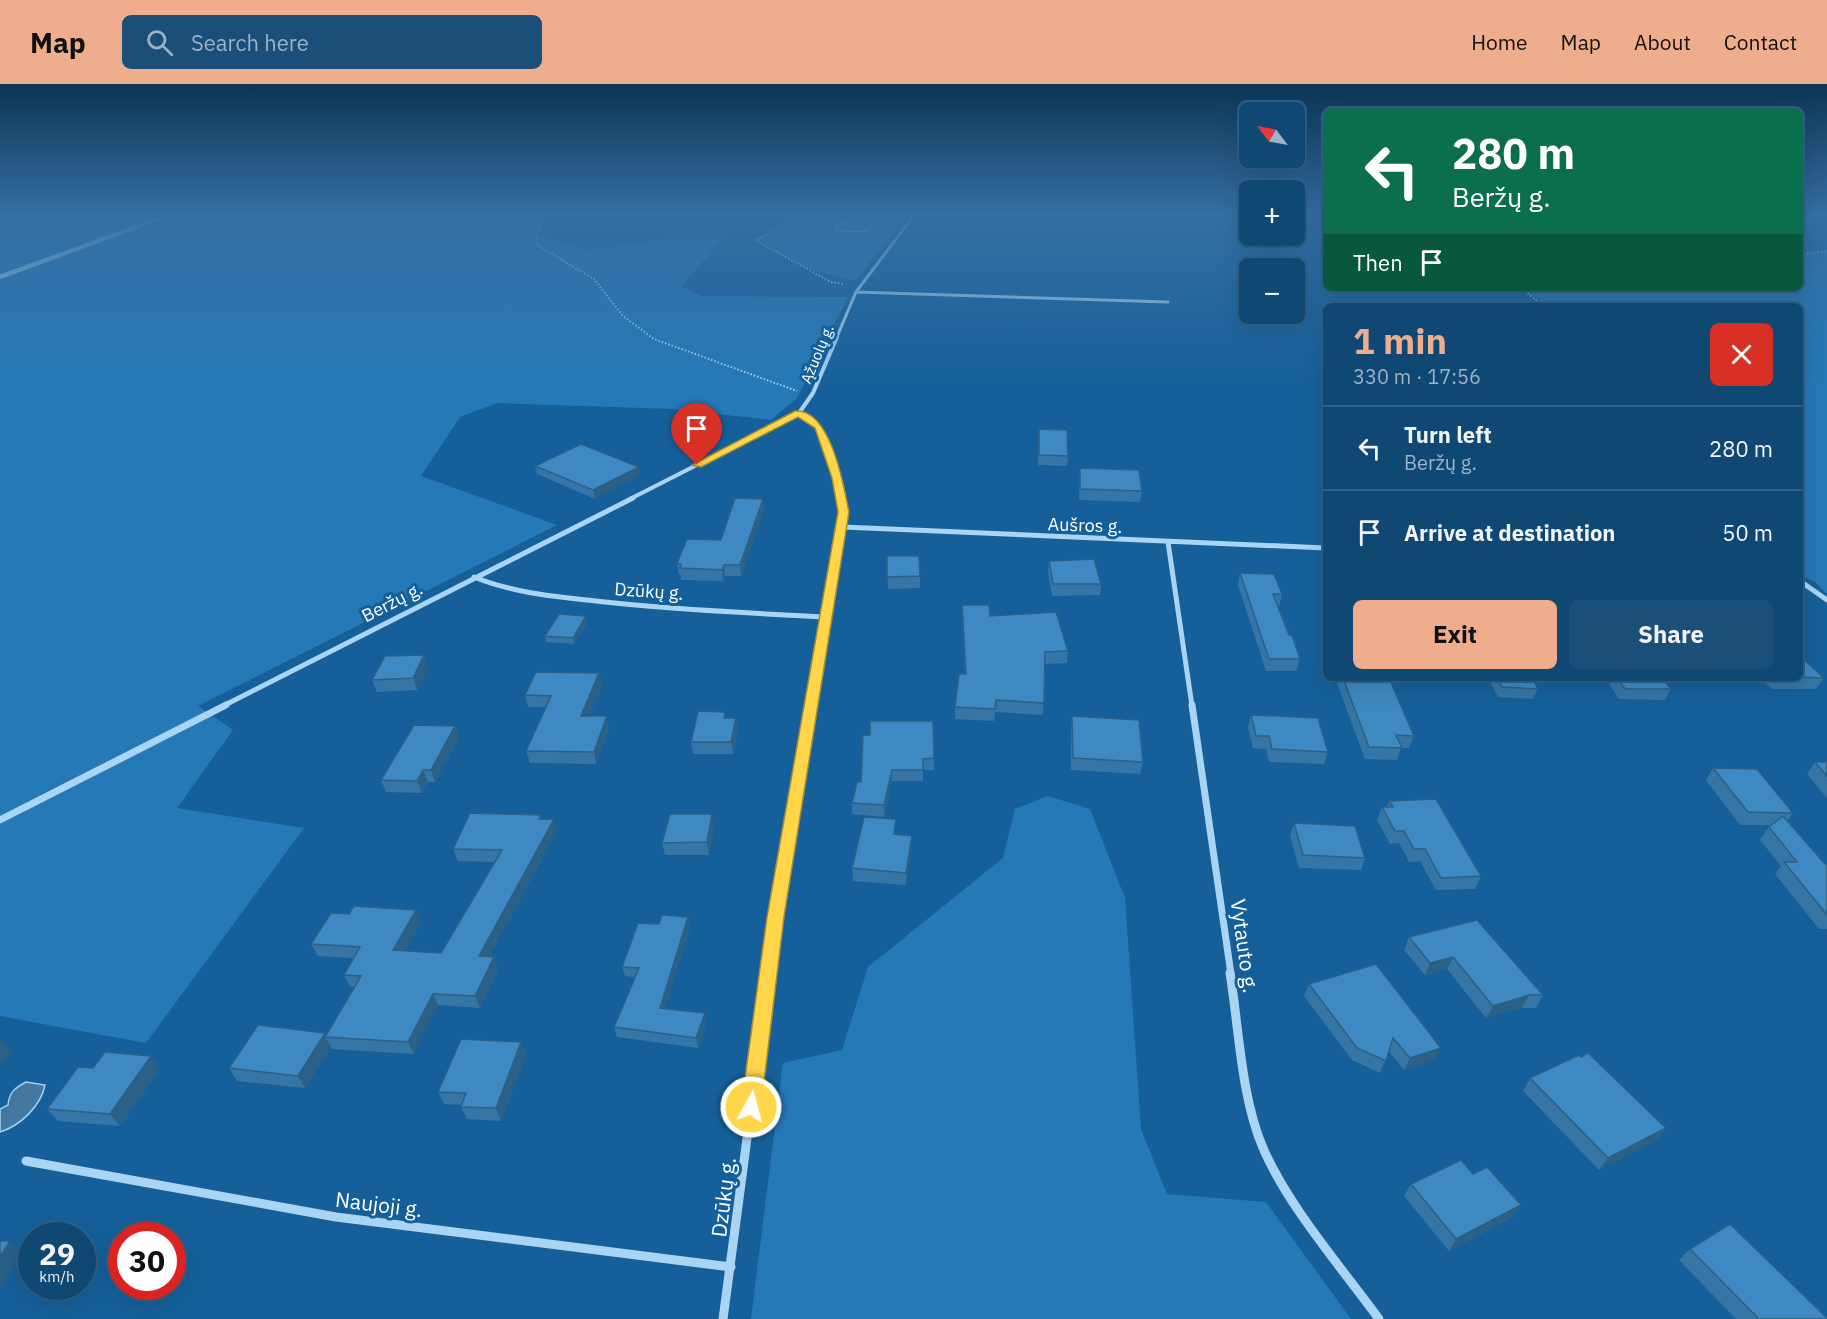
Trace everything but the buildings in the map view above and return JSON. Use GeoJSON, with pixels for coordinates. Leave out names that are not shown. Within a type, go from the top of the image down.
{"type":"FeatureCollection","features":[{"type":"Feature","properties":{"kind":"street","name":"Ąžuolų g."},"geometry":{"type":"LineString","coordinates":[[799,413],[813,393],[856,292],[871,272]]}},
{"type":"Feature","properties":{"kind":"street"},"geometry":{"type":"LineString","coordinates":[[856,292],[1168,302]]}},
{"type":"Feature","properties":{"kind":"street","name":"Dzūkų g."},"geometry":{"type":"LineString","coordinates":[[723,1319],[776,917],[825,617],[843,527],[843,512],[837,478],[819,427],[799,413]]}},
{"type":"Feature","properties":{"kind":"street","name":"Beržų g."},"geometry":{"type":"LineString","coordinates":[[0,820],[799,413]]}},
{"type":"Feature","properties":{"kind":"street","name":"Aušros g."},"geometry":{"type":"LineString","coordinates":[[843,527],[1323,548]]}},
{"type":"Feature","properties":{"kind":"street","name":"Vytauto g."},"geometry":{"type":"LineString","coordinates":[[1168,542],[1249,1100],[1263,1148],[1292,1199],[1379,1319]]}},
{"type":"Feature","properties":{"kind":"street","name":"Dzūkų g."},"geometry":{"type":"LineString","coordinates":[[474,577],[505,588],[552,597],[622,604],[825,617]]}},
{"type":"Feature","properties":{"kind":"street"},"geometry":{"type":"LineString","coordinates":[[1803,583],[1827,600]]}},
{"type":"Feature","properties":{"kind":"street","name":"Naujoji g."},"geometry":{"type":"LineString","coordinates":[[26,1161],[336,1217],[731,1267]]}},
{"type":"Feature","properties":{"kind":"path"},"geometry":{"type":"LineString","coordinates":[[582,272],[594,279],[623,316],[654,339],[709,357],[790,390],[813,393]]}},
{"type":"Feature","properties":{"kind":"path"},"geometry":{"type":"LineString","coordinates":[[812,272],[831,282],[861,285]]}},
{"type":"Feature","properties":{"kind":"path"},"geometry":{"type":"LineString","coordinates":[[1525,291],[1539,303]]}},
{"type":"Feature","properties":{"kind":"shaded area"},"geometry":{"type":"Polygon","coordinates":[[[0,272],[694,272],[681,286],[701,296],[848,297],[797,398],[771,420],[673,409],[497,403],[460,417],[421,476],[557,525],[198,706],[233,730],[177,808],[304,828],[146,1043],[0,1016],[0,272]]]}},
{"type":"Feature","properties":{"kind":"shaded area"},"geometry":{"type":"Polygon","coordinates":[[[819,272],[862,272],[855,281],[819,272]]]}},
{"type":"Feature","properties":{"kind":"shaded area"},"geometry":{"type":"Polygon","coordinates":[[[1803,272],[1827,272],[1827,594],[1815,582],[1803,576],[1803,303],[1544,303],[1525,291],[1803,291],[1803,272]]]}},
{"type":"Feature","properties":{"kind":"shaded area"},"geometry":{"type":"Polygon","coordinates":[[[1048,796],[1090,809],[1125,898],[1141,1129],[1167,1194],[1266,1202],[1351,1319],[751,1319],[783,1063],[842,1050],[868,967],[1003,858],[1015,809],[1048,796]]]}},
{"type":"Feature","properties":{"kind":"shaded area"},"geometry":{"type":"Polygon","coordinates":[[[26,1082],[45,1085],[43,1093],[34,1108],[22,1120],[0,1132],[0,1109],[8,1105],[13,1091],[26,1082]]]}},
{"type":"Feature","properties":{"kind":"waterway"},"geometry":{"type":"LineString","coordinates":[[0,277],[15,272]]}},
{"type":"Feature","properties":{"kind":"route"},"geometry":{"type":"LineString","coordinates":[[697,465],[799,413],[810,418],[819,427],[837,478],[843,512],[843,527],[825,617],[776,917],[751,1107]]}}]}
